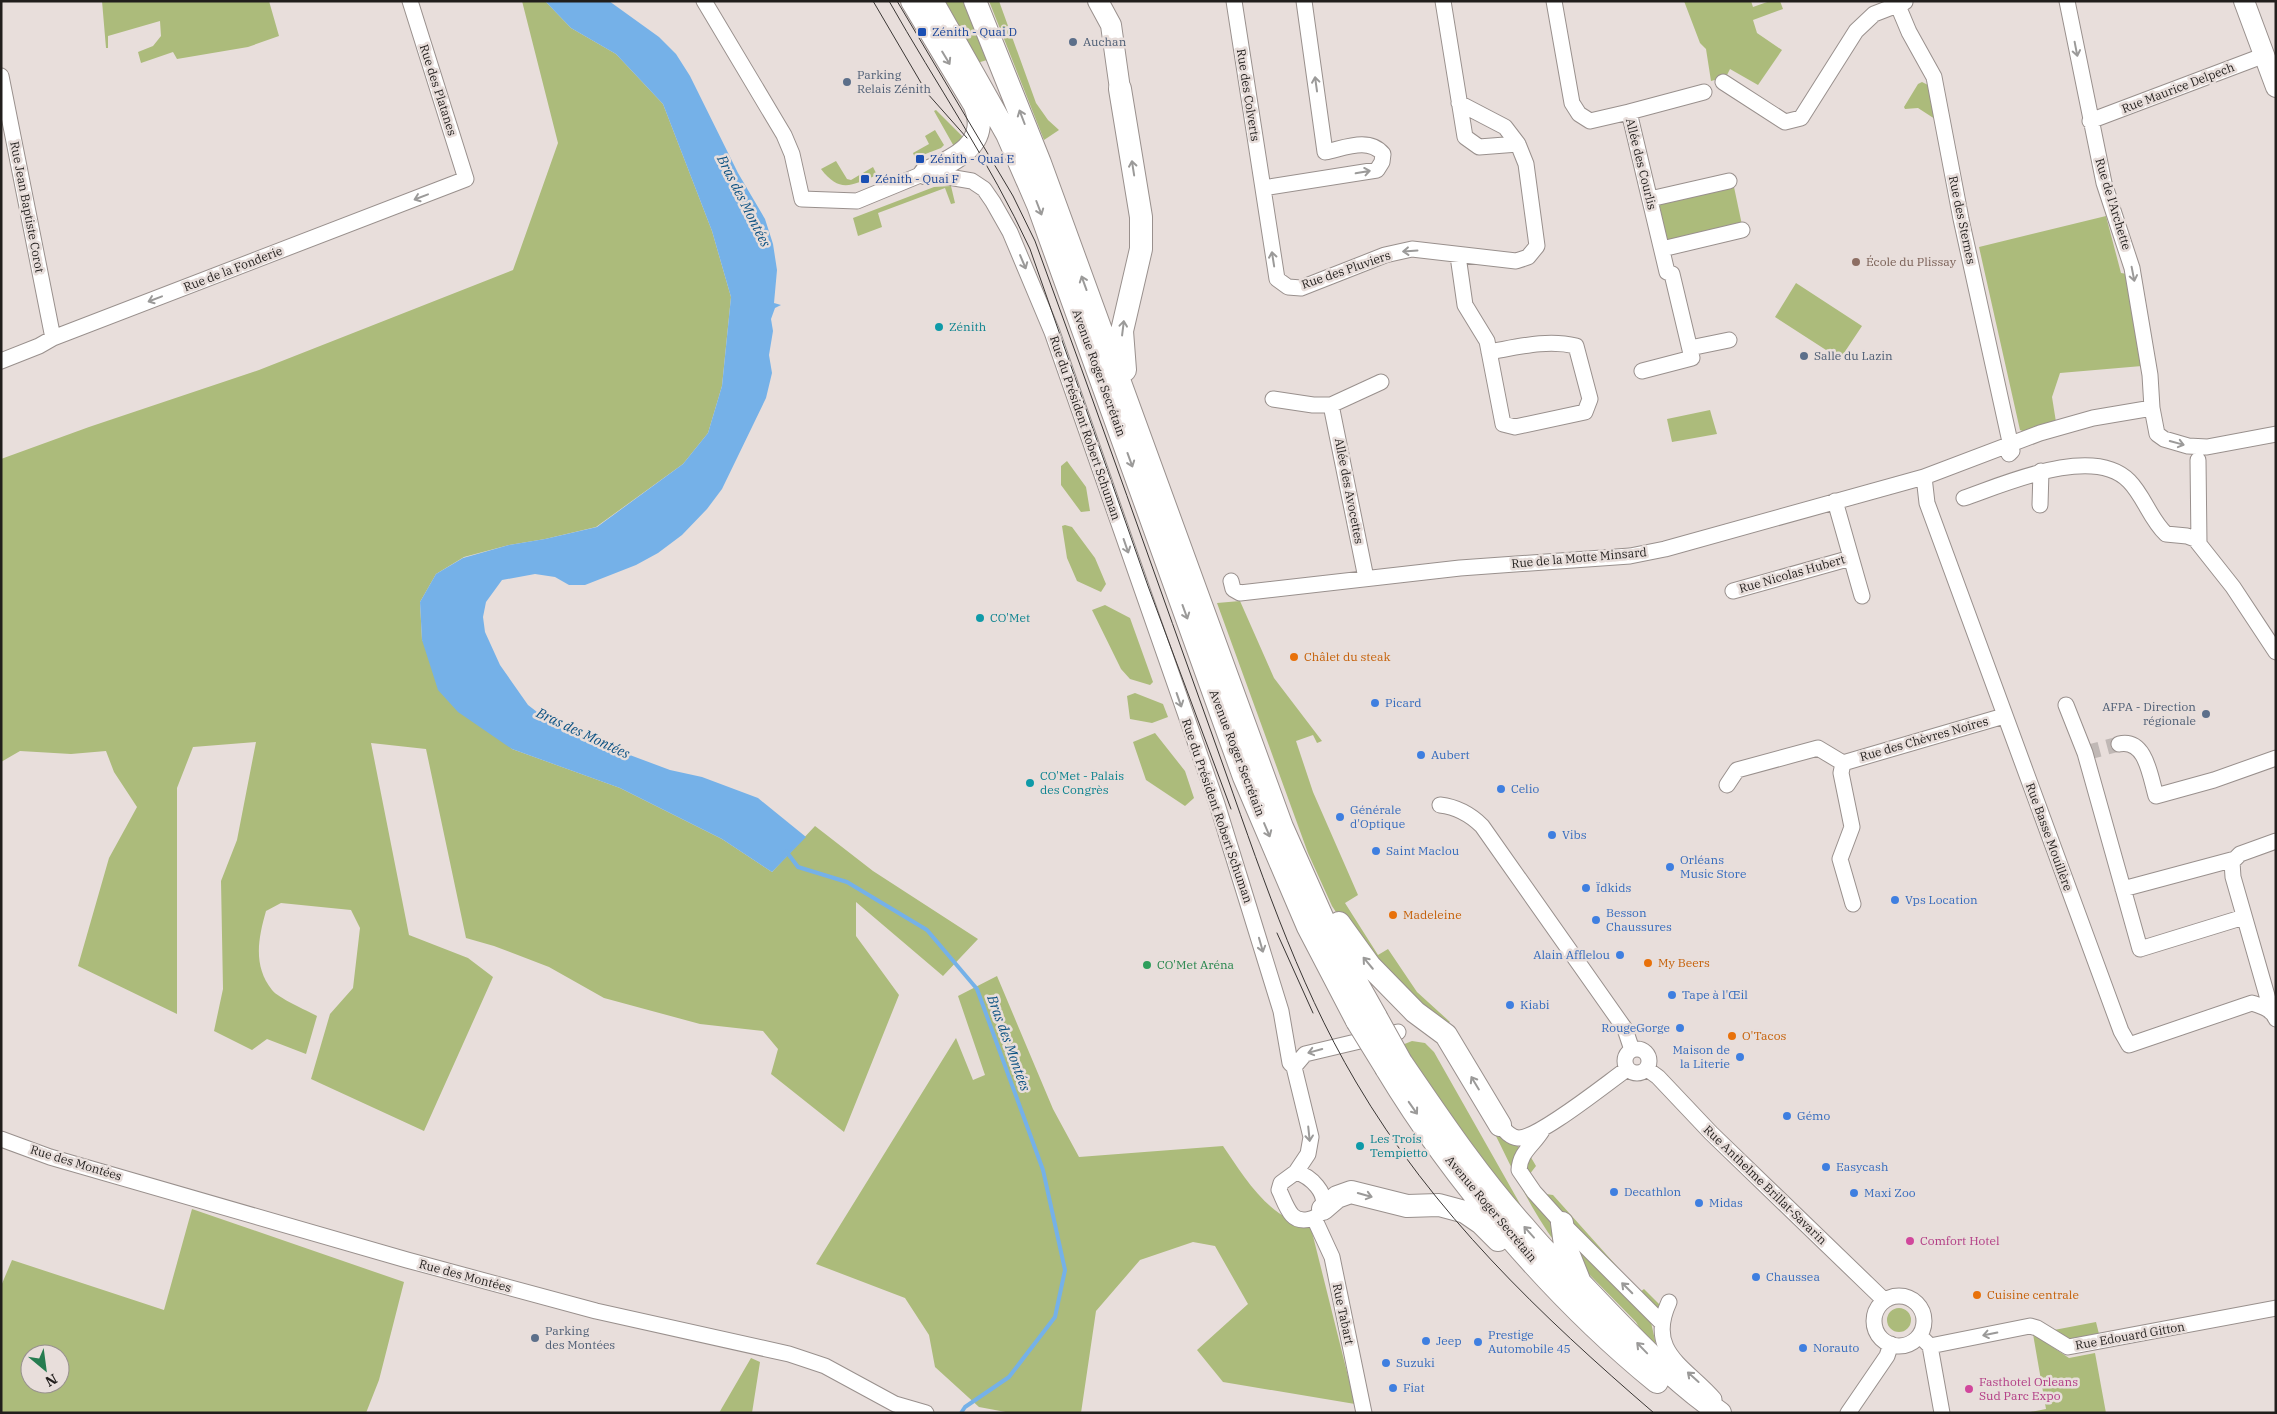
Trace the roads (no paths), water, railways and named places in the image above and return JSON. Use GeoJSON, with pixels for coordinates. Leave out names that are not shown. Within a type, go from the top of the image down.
{"type":"FeatureCollection","features":[{"type":"Feature","properties":{"kind":"main road"},"geometry":{"type":"LineString","coordinates":[[912,1],[974,104],[979,120],[979,127],[968,149],[947,163],[925,173]]}},
{"type":"Feature","properties":{"kind":"main road","name":"Avenue Roger Secrétain"},"geometry":{"type":"LineString","coordinates":[[932,1],[1006,134],[1038,205],[1244,777],[1308,927],[1367,1019],[1450,1162],[1486,1208],[1560,1290],[1615,1346],[1695,1413]]}},
{"type":"Feature","properties":{"kind":"main road","name":"Avenue Roger Secrétain"},"geometry":{"type":"LineString","coordinates":[[975,1],[1040,163],[1132,411],[1282,827],[1367,1019]]}},
{"type":"Feature","properties":{"kind":"main road"},"geometry":{"type":"LineString","coordinates":[[1120,89],[1141,217],[1141,249],[1122,331],[1124,361],[1132,411]]}},
{"type":"Feature","properties":{"kind":"main road"},"geometry":{"type":"LineString","coordinates":[[1204,610],[1265,762],[1330,909],[1370,966],[1414,1012],[1446,1035],[1500,1125]]}},
{"type":"Feature","properties":{"kind":"main road","name":"Avenue Roger Secrétain"},"geometry":{"type":"LineString","coordinates":[[1394,1065],[1504,1205],[1556,1263],[1568,1270],[1644,1351],[1698,1398],[1720,1413]]}},
{"type":"Feature","properties":{"kind":"main road"},"geometry":{"type":"LineString","coordinates":[[1318,1214],[1337,1196],[1350,1192],[1407,1206],[1439,1205],[1466,1212],[1481,1223],[1552,1296],[1616,1353],[1646,1373]]}},
{"type":"Feature","properties":{"kind":"main road"},"geometry":{"type":"LineString","coordinates":[[1562,1223],[1565,1245],[1580,1283]]}},
{"type":"Feature","properties":{"kind":"street","name":"Rue des Platanes"},"geometry":{"type":"LineString","coordinates":[[410,1],[466,179]]}},
{"type":"Feature","properties":{"kind":"street","name":"Rue du Président Robert Schuman"},"geometry":{"type":"LineString","coordinates":[[704,1],[784,135],[792,154],[802,199],[856,200],[925,173],[962,178],[984,188],[1010,232],[1052,332],[1217,804],[1281,1011],[1290,1063],[1294,1067]]}},
{"type":"Feature","properties":{"kind":"street"},"geometry":{"type":"LineString","coordinates":[[1098,1],[1111,26],[1120,89]]}},
{"type":"Feature","properties":{"kind":"street","name":"Rue des Colverts"},"geometry":{"type":"LineString","coordinates":[[1234,1],[1268,228]]}},
{"type":"Feature","properties":{"kind":"street"},"geometry":{"type":"LineString","coordinates":[[1304,1],[1329,178]]}},
{"type":"Feature","properties":{"kind":"street"},"geometry":{"type":"LineString","coordinates":[[1443,1],[1465,137],[1478,147],[1518,144]]}},
{"type":"Feature","properties":{"kind":"street","name":"Allée des Courlis"},"geometry":{"type":"LineString","coordinates":[[1554,1],[1572,104],[1579,114],[1590,121],[1628,112],[1668,272],[1672,274],[1690,348]]}},
{"type":"Feature","properties":{"kind":"street","name":"Rue de l'Archette"},"geometry":{"type":"LineString","coordinates":[[2067,1],[2104,183],[2132,268],[2150,375],[2152,408],[2157,434],[2164,439],[2188,446],[2207,447],[2276,434]]}},
{"type":"Feature","properties":{"kind":"street"},"geometry":{"type":"LineString","coordinates":[[2244,1],[2276,87]]}},
{"type":"Feature","properties":{"kind":"street"},"geometry":{"type":"LineString","coordinates":[[1723,82],[1785,122],[1792,122],[1801,118],[1856,31],[1874,14],[1899,3]]}},
{"type":"Feature","properties":{"kind":"street","name":"Rue des Sternes"},"geometry":{"type":"LineString","coordinates":[[1899,3],[1912,39],[1934,77],[1961,219],[2010,445]]}},
{"type":"Feature","properties":{"kind":"street","name":"Rue Maurice Delpech"},"geometry":{"type":"LineString","coordinates":[[2090,121],[2265,55]]}},
{"type":"Feature","properties":{"kind":"street","name":"Rue Jean Baptiste Corot"},"geometry":{"type":"LineString","coordinates":[[1,76],[53,338]]}},
{"type":"Feature","properties":{"kind":"street"},"geometry":{"type":"LineString","coordinates":[[1628,112],[1704,92]]}},
{"type":"Feature","properties":{"kind":"street"},"geometry":{"type":"LineString","coordinates":[[1459,103],[1505,127],[1518,144]]}},
{"type":"Feature","properties":{"kind":"street"},"geometry":{"type":"LineString","coordinates":[[1263,188],[1377,170],[1382,162],[1383,154],[1377,147],[1367,144],[1325,152]]}},
{"type":"Feature","properties":{"kind":"street","name":"Rue des Pluviers"},"geometry":{"type":"LineString","coordinates":[[1268,228],[1277,279],[1288,287],[1301,288],[1386,254],[1412,249],[1458,256],[1516,261],[1528,257],[1538,246],[1526,164],[1518,144]]}},
{"type":"Feature","properties":{"kind":"street","name":"Rue de la Fonderie"},"geometry":{"type":"LineString","coordinates":[[1,361],[39,346],[53,338],[466,179]]}},
{"type":"Feature","properties":{"kind":"street"},"geometry":{"type":"LineString","coordinates":[[1650,199],[1729,182]]}},
{"type":"Feature","properties":{"kind":"street"},"geometry":{"type":"LineString","coordinates":[[1662,249],[1742,230]]}},
{"type":"Feature","properties":{"kind":"street"},"geometry":{"type":"LineString","coordinates":[[1458,256],[1465,305],[1487,341],[1489,352],[1503,424],[1515,426],[1585,412],[1590,399],[1576,346],[1563,343],[1540,343],[1489,352]]}},
{"type":"Feature","properties":{"kind":"street"},"geometry":{"type":"LineString","coordinates":[[1642,371],[1692,358],[1690,348],[1729,340]]}},
{"type":"Feature","properties":{"kind":"street"},"geometry":{"type":"LineString","coordinates":[[1273,399],[1313,405],[1331,404],[1381,382]]}},
{"type":"Feature","properties":{"kind":"street","name":"Allée des Avocettes"},"geometry":{"type":"LineString","coordinates":[[1331,404],[1366,578]]}},
{"type":"Feature","properties":{"kind":"street","name":"Rue de la Motte Minsard"},"geometry":{"type":"LineString","coordinates":[[1231,581],[1233,589],[1240,593],[1460,568],[1630,556],[1701,540],[1745,526],[1924,477],[2010,445],[2093,418],[2152,408]]}},
{"type":"Feature","properties":{"kind":"street","name":"Rue de la Motte Minsard"},"geometry":{"type":"LineString","coordinates":[[1927,503],[1928,490],[1936,482],[2008,454],[2012,451],[2010,445]]}},
{"type":"Feature","properties":{"kind":"street"},"geometry":{"type":"LineString","coordinates":[[2198,460],[2198,544]]}},
{"type":"Feature","properties":{"kind":"street"},"geometry":{"type":"LineString","coordinates":[[1964,498],[2061,466],[2114,469],[2129,481],[2157,525],[2166,534],[2187,536],[2194,539],[2233,587],[2276,652]]}},
{"type":"Feature","properties":{"kind":"street"},"geometry":{"type":"LineString","coordinates":[[2040,505],[2042,471]]}},
{"type":"Feature","properties":{"kind":"street","name":"Rue Basse Mouillère"},"geometry":{"type":"LineString","coordinates":[[1924,477],[1927,503],[2120,1031],[2130,1044],[2252,1003],[2263,1006],[2274,1016]]}},
{"type":"Feature","properties":{"kind":"street","name":"Rue Nicolas Hubert"},"geometry":{"type":"LineString","coordinates":[[1835,501],[1862,596]]}},
{"type":"Feature","properties":{"kind":"street","name":"Rue Nicolas Hubert"},"geometry":{"type":"LineString","coordinates":[[1733,591],[1852,558]]}},
{"type":"Feature","properties":{"kind":"street"},"geometry":{"type":"LineString","coordinates":[[2066,706],[2085,753],[2140,949],[2244,917]]}},
{"type":"Feature","properties":{"kind":"street","name":"Rue des Chèvres Noires"},"geometry":{"type":"LineString","coordinates":[[1728,786],[1737,770],[1818,748],[1843,763],[2004,716]]}},
{"type":"Feature","properties":{"kind":"street"},"geometry":{"type":"LineString","coordinates":[[2119,744],[2127,742],[2135,745],[2143,755],[2156,796],[2214,780],[2276,758]]}},
{"type":"Feature","properties":{"kind":"street","name":"Rue des Chèvres Noires"},"geometry":{"type":"LineString","coordinates":[[1843,763],[1841,773],[1852,827],[1840,859],[1853,904]]}},
{"type":"Feature","properties":{"kind":"street"},"geometry":{"type":"LineString","coordinates":[[1440,805],[1451,806],[1468,814],[1482,826],[1624,1029],[1632,1050]]}},
{"type":"Feature","properties":{"kind":"street"},"geometry":{"type":"LineString","coordinates":[[2274,1016],[2233,877],[2232,862],[2240,854],[2276,841]]}},
{"type":"Feature","properties":{"kind":"street"},"geometry":{"type":"LineString","coordinates":[[2123,889],[2235,859]]}},
{"type":"Feature","properties":{"kind":"street"},"geometry":{"type":"LineString","coordinates":[[1296,1172],[1314,1181],[1323,1199],[1318,1214],[1299,1220],[1293,1216],[1279,1190],[1281,1183],[1296,1172],[1308,1154],[1311,1137],[1294,1067],[1305,1054],[1398,1032]]}},
{"type":"Feature","properties":{"kind":"street"},"geometry":{"type":"LineString","coordinates":[[1639,1049],[1648,1055],[1647,1069],[1637,1074],[1627,1069],[1625,1058],[1632,1050],[1639,1049]]}},
{"type":"Feature","properties":{"kind":"street"},"geometry":{"type":"LineString","coordinates":[[1627,1069],[1543,1129],[1522,1153],[1519,1170],[1534,1192],[1562,1223],[1662,1323]]}},
{"type":"Feature","properties":{"kind":"street","name":"Rue Anthelme Brillat-Savarin"},"geometry":{"type":"LineString","coordinates":[[1647,1069],[1658,1077],[1711,1133],[1884,1300]]}},
{"type":"Feature","properties":{"kind":"street"},"geometry":{"type":"LineString","coordinates":[[1500,1125],[1507,1134],[1519,1138],[1543,1129]]}},
{"type":"Feature","properties":{"kind":"street","name":"Rue des Montées"},"geometry":{"type":"LineString","coordinates":[[1,1139],[50,1157],[407,1260],[596,1311],[788,1354],[825,1366],[895,1404],[926,1413]]}},
{"type":"Feature","properties":{"kind":"street","name":"Rue Tabart"},"geometry":{"type":"LineString","coordinates":[[1318,1214],[1332,1257],[1364,1413]]}},
{"type":"Feature","properties":{"kind":"street"},"geometry":{"type":"LineString","coordinates":[[1924,1342],[1904,1345],[1891,1344],[1878,1335],[1874,1321],[1875,1313],[1884,1300],[1904,1296],[1918,1305],[1924,1320],[1924,1342],[1942,1413]]}},
{"type":"Feature","properties":{"kind":"street"},"geometry":{"type":"LineString","coordinates":[[1669,1302],[1660,1334],[1668,1353],[1727,1413]]}},
{"type":"Feature","properties":{"kind":"street","name":"Rue Edouard Gitton"},"geometry":{"type":"LineString","coordinates":[[1924,1342],[2030,1326],[2037,1328],[2068,1347],[2276,1308]]}},
{"type":"Feature","properties":{"kind":"street"},"geometry":{"type":"LineString","coordinates":[[1848,1413],[1887,1356],[1891,1344]]}},
{"type":"Feature","properties":{"kind":"water"},"geometry":{"type":"Polygon","coordinates":[[[545,1],[609,1],[659,37],[676,54],[690,76],[738,173],[765,219],[773,244],[777,270],[774,303],[781,305],[775,308],[771,319],[773,331],[769,355],[772,373],[766,398],[722,489],[707,509],[682,535],[658,553],[636,565],[585,585],[569,585],[555,577],[535,574],[502,580],[486,602],[483,617],[485,632],[500,665],[528,705],[557,727],[670,770],[702,777],[758,798],[806,837],[772,872],[722,839],[620,788],[512,749],[458,712],[438,690],[422,640],[420,602],[436,574],[463,558],[509,545],[597,527],[683,464],[708,433],[722,386],[731,297],[712,231],[663,104],[616,54],[571,28],[545,1]]]}},
{"type":"Feature","properties":{"kind":"waterway","name":"Bras des Montées"},"geometry":{"type":"LineString","coordinates":[[786,851],[798,867],[847,882],[927,930],[977,989],[1043,1170],[1065,1270],[1055,1317],[1009,1377],[965,1407],[961,1413]]}},
{"type":"Feature","properties":{"kind":"tunnel"},"geometry":{"type":"LineString","coordinates":[[2085,753],[2119,744]]}},
{"type":"Feature","properties":{"kind":"tram line"},"geometry":{"type":"LineString","coordinates":[[873,1],[927,93],[967,138]]}},
{"type":"Feature","properties":{"kind":"tram line"},"geometry":{"type":"LineString","coordinates":[[889,1],[998,185],[1030,249],[1148,586],[1231,809]]}},
{"type":"Feature","properties":{"kind":"tram line"},"geometry":{"type":"LineString","coordinates":[[897,1],[1013,196],[1035,241],[1263,878],[1296,962],[1334,1043],[1386,1130],[1454,1218],[1530,1300],[1654,1413]]}},
{"type":"Feature","properties":{"kind":"tram line"},"geometry":{"type":"LineString","coordinates":[[1277,933],[1313,1013]]}},
{"type":"Feature","properties":{"kind":"place","name":"Zénith - Quai D"},"geometry":{"type":"Point","coordinates":[922,32]}},
{"type":"Feature","properties":{"kind":"place","name":"Auchan"},"geometry":{"type":"Point","coordinates":[1073,42]}},
{"type":"Feature","properties":{"kind":"place","name":"Parking Relais Zénith"},"geometry":{"type":"Point","coordinates":[847,82]}},
{"type":"Feature","properties":{"kind":"place","name":"Zénith - Quai E"},"geometry":{"type":"Point","coordinates":[920,159]}},
{"type":"Feature","properties":{"kind":"place","name":"Zénith - Quai F"},"geometry":{"type":"Point","coordinates":[865,179]}},
{"type":"Feature","properties":{"kind":"place","name":"École du Plissay"},"geometry":{"type":"Point","coordinates":[1856,262]}},
{"type":"Feature","properties":{"kind":"place","name":"Zénith"},"geometry":{"type":"Point","coordinates":[939,327]}},
{"type":"Feature","properties":{"kind":"place","name":"Salle du Lazin"},"geometry":{"type":"Point","coordinates":[1804,356]}},
{"type":"Feature","properties":{"kind":"place","name":"CO'Met"},"geometry":{"type":"Point","coordinates":[980,618]}},
{"type":"Feature","properties":{"kind":"place","name":"Châlet du steak"},"geometry":{"type":"Point","coordinates":[1294,657]}},
{"type":"Feature","properties":{"kind":"place","name":"Picard"},"geometry":{"type":"Point","coordinates":[1375,703]}},
{"type":"Feature","properties":{"kind":"place","name":"AFPA - Direction régionale"},"geometry":{"type":"Point","coordinates":[2206,714]}},
{"type":"Feature","properties":{"kind":"place","name":"Aubert"},"geometry":{"type":"Point","coordinates":[1421,755]}},
{"type":"Feature","properties":{"kind":"place","name":"CO'Met - Palais des Congrès"},"geometry":{"type":"Point","coordinates":[1030,783]}},
{"type":"Feature","properties":{"kind":"place","name":"Celio"},"geometry":{"type":"Point","coordinates":[1501,789]}},
{"type":"Feature","properties":{"kind":"place","name":"Générale d'Optique"},"geometry":{"type":"Point","coordinates":[1340,817]}},
{"type":"Feature","properties":{"kind":"place","name":"Vibs"},"geometry":{"type":"Point","coordinates":[1552,835]}},
{"type":"Feature","properties":{"kind":"place","name":"Saint Maclou"},"geometry":{"type":"Point","coordinates":[1376,851]}},
{"type":"Feature","properties":{"kind":"place","name":"Orléans Music Store"},"geometry":{"type":"Point","coordinates":[1670,867]}},
{"type":"Feature","properties":{"kind":"place","name":"Ïdkids"},"geometry":{"type":"Point","coordinates":[1586,888]}},
{"type":"Feature","properties":{"kind":"place","name":"Vps Location"},"geometry":{"type":"Point","coordinates":[1895,900]}},
{"type":"Feature","properties":{"kind":"place","name":"Madeleine"},"geometry":{"type":"Point","coordinates":[1393,915]}},
{"type":"Feature","properties":{"kind":"place","name":"Besson Chaussures"},"geometry":{"type":"Point","coordinates":[1596,920]}},
{"type":"Feature","properties":{"kind":"place","name":"Alain Afflelou"},"geometry":{"type":"Point","coordinates":[1620,955]}},
{"type":"Feature","properties":{"kind":"place","name":"My Beers"},"geometry":{"type":"Point","coordinates":[1648,963]}},
{"type":"Feature","properties":{"kind":"place","name":"CO'Met Aréna"},"geometry":{"type":"Point","coordinates":[1147,965]}},
{"type":"Feature","properties":{"kind":"place","name":"Tape à l'Œil"},"geometry":{"type":"Point","coordinates":[1672,995]}},
{"type":"Feature","properties":{"kind":"place","name":"Kiabi"},"geometry":{"type":"Point","coordinates":[1510,1005]}},
{"type":"Feature","properties":{"kind":"place","name":"RougeGorge"},"geometry":{"type":"Point","coordinates":[1680,1028]}},
{"type":"Feature","properties":{"kind":"place","name":"O'Tacos"},"geometry":{"type":"Point","coordinates":[1732,1036]}},
{"type":"Feature","properties":{"kind":"place","name":"Maison de la Literie"},"geometry":{"type":"Point","coordinates":[1740,1057]}},
{"type":"Feature","properties":{"kind":"place","name":"Gémo"},"geometry":{"type":"Point","coordinates":[1787,1116]}},
{"type":"Feature","properties":{"kind":"place","name":"Les Trois Tempietto"},"geometry":{"type":"Point","coordinates":[1360,1146]}},
{"type":"Feature","properties":{"kind":"place","name":"Easycash"},"geometry":{"type":"Point","coordinates":[1826,1167]}},
{"type":"Feature","properties":{"kind":"place","name":"Decathlon"},"geometry":{"type":"Point","coordinates":[1614,1192]}},
{"type":"Feature","properties":{"kind":"place","name":"Maxi Zoo"},"geometry":{"type":"Point","coordinates":[1854,1193]}},
{"type":"Feature","properties":{"kind":"place","name":"Midas"},"geometry":{"type":"Point","coordinates":[1699,1203]}},
{"type":"Feature","properties":{"kind":"place","name":"Comfort Hotel"},"geometry":{"type":"Point","coordinates":[1910,1241]}},
{"type":"Feature","properties":{"kind":"place","name":"Chaussea"},"geometry":{"type":"Point","coordinates":[1756,1277]}},
{"type":"Feature","properties":{"kind":"place","name":"Cuisine centrale"},"geometry":{"type":"Point","coordinates":[1977,1295]}},
{"type":"Feature","properties":{"kind":"place","name":"Parking des Montées"},"geometry":{"type":"Point","coordinates":[535,1338]}},
{"type":"Feature","properties":{"kind":"place","name":"Jeep"},"geometry":{"type":"Point","coordinates":[1426,1341]}},
{"type":"Feature","properties":{"kind":"place","name":"Prestige Automobile 45"},"geometry":{"type":"Point","coordinates":[1478,1342]}},
{"type":"Feature","properties":{"kind":"place","name":"Norauto"},"geometry":{"type":"Point","coordinates":[1803,1348]}},
{"type":"Feature","properties":{"kind":"place","name":"Suzuki"},"geometry":{"type":"Point","coordinates":[1386,1363]}},
{"type":"Feature","properties":{"kind":"place","name":"Fiat"},"geometry":{"type":"Point","coordinates":[1393,1388]}},
{"type":"Feature","properties":{"kind":"place","name":"Fasthotel Orleans Sud Parc Expo"},"geometry":{"type":"Point","coordinates":[1969,1389]}}]}
